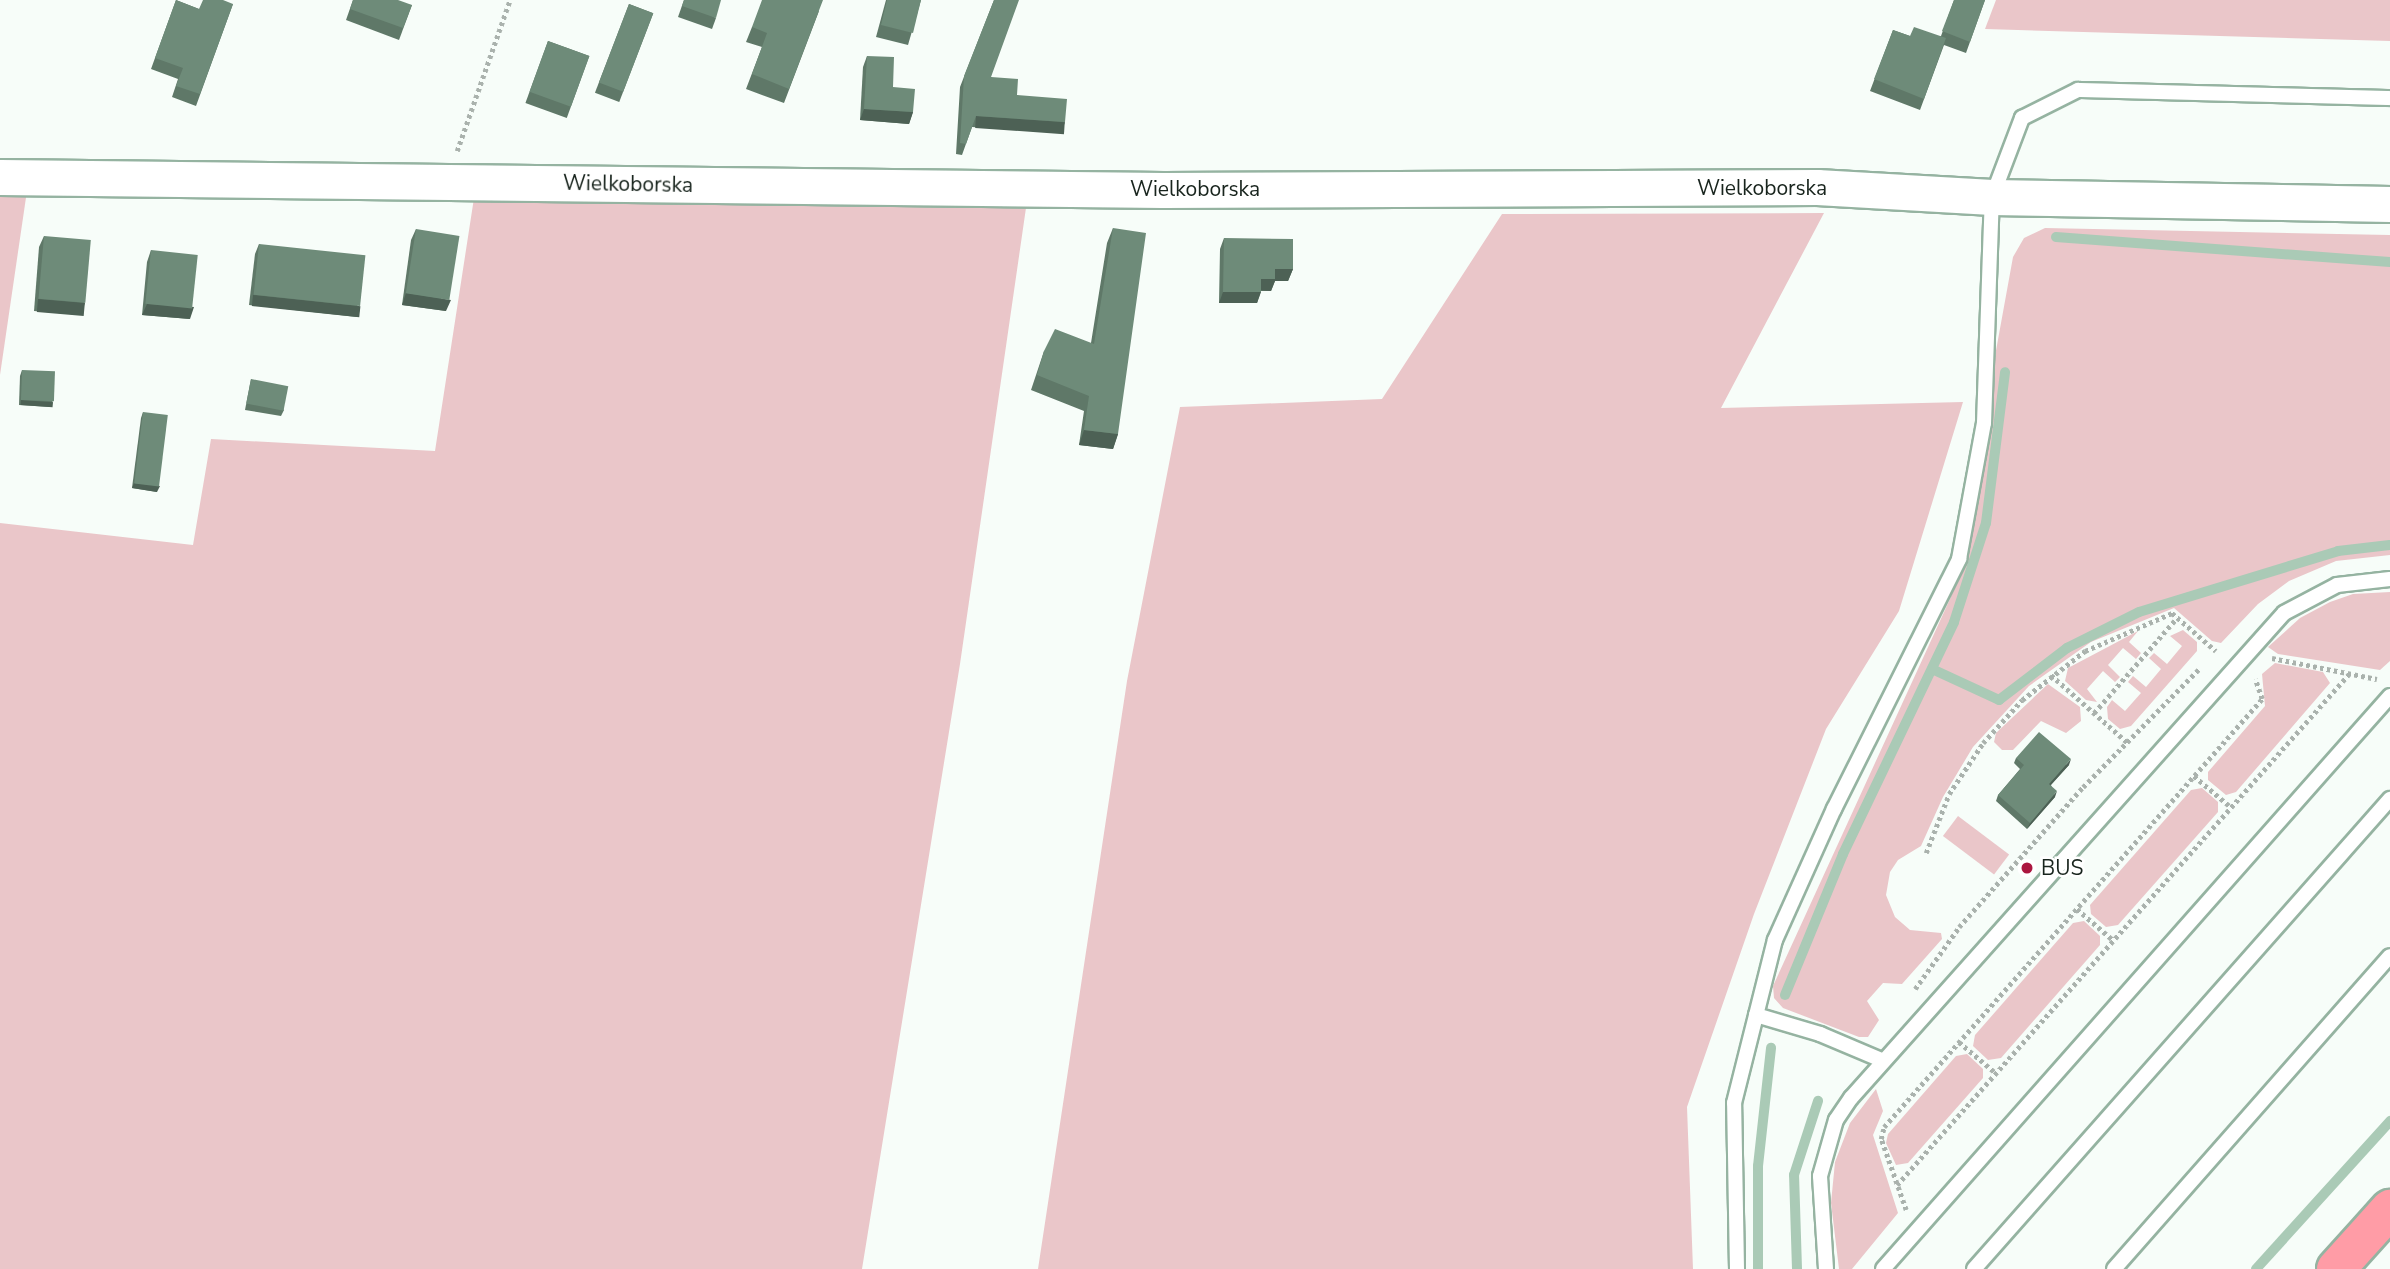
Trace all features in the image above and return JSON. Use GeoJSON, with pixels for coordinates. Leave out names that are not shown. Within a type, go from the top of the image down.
{"type":"FeatureCollection","features":[{"type":"Feature","properties":{"kind":"highway"},"geometry":{"type":"LineString","coordinates":[[2336,1269],[2390,1209]]}},
{"type":"Feature","properties":{"kind":"street","name":"Wielkoborska"},"geometry":{"type":"LineString","coordinates":[[0,177],[1163,190],[1817,187],[1992,197],[2390,204]]}},
{"type":"Feature","properties":{"kind":"lane"},"geometry":{"type":"LineString","coordinates":[[1737,1269],[1734,1103],[1775,940],[1834,809],[1959,559],[1984,423],[1992,197],[2022,118],[2078,90],[2390,97]]}},
{"type":"Feature","properties":{"kind":"lane"},"geometry":{"type":"LineString","coordinates":[[1826,1269],[1818,1208],[1825,1150],[1836,1120],[1884,1061],[2284,613],[2337,585],[2390,579]]}},
{"type":"Feature","properties":{"kind":"lane"},"geometry":{"type":"LineString","coordinates":[[1883,1269],[2390,696]]}},
{"type":"Feature","properties":{"kind":"lane"},"geometry":{"type":"LineString","coordinates":[[1974,1269],[2390,799]]}},
{"type":"Feature","properties":{"kind":"lane"},"geometry":{"type":"LineString","coordinates":[[2113,1269],[2390,956]]}},
{"type":"Feature","properties":{"kind":"lane"},"geometry":{"type":"LineString","coordinates":[[1756,1015],[1820,1034],[1884,1061]]}},
{"type":"Feature","properties":{"kind":"path"},"geometry":{"type":"LineString","coordinates":[[446,181],[510,0]]}},
{"type":"Feature","properties":{"kind":"path"},"geometry":{"type":"LineString","coordinates":[[1926,853],[1949,794],[1972,758],[2000,722],[2051,675],[2112,637],[2172,613],[2216,651]]}},
{"type":"Feature","properties":{"kind":"path"},"geometry":{"type":"LineString","coordinates":[[2094,713],[2178,618]]}},
{"type":"Feature","properties":{"kind":"path"},"geometry":{"type":"LineString","coordinates":[[2267,656],[2380,679],[2385,674]]}},
{"type":"Feature","properties":{"kind":"path"},"geometry":{"type":"LineString","coordinates":[[1907,1214],[1881,1133],[2262,699],[2253,673]]}},
{"type":"Feature","properties":{"kind":"path"},"geometry":{"type":"LineString","coordinates":[[1897,1185],[2350,673]]}},
{"type":"Feature","properties":{"kind":"path"},"geometry":{"type":"LineString","coordinates":[[2051,675],[2128,743]]}},
{"type":"Feature","properties":{"kind":"path"},"geometry":{"type":"LineString","coordinates":[[2194,776],[2231,807]]}},
{"type":"Feature","properties":{"kind":"path"},"geometry":{"type":"LineString","coordinates":[[2077,909],[2113,940]]}},
{"type":"Feature","properties":{"kind":"path"},"geometry":{"type":"LineString","coordinates":[[1959,1042],[1996,1073]]}},
{"type":"Feature","properties":{"kind":"shaded area"},"geometry":{"type":"Polygon","coordinates":[[[1996,0],[2390,0],[2390,41],[1985,29],[1996,0]]]}},
{"type":"Feature","properties":{"kind":"shaded area"},"geometry":{"type":"Polygon","coordinates":[[[0,177],[29,177],[0,375],[0,177]]]}},
{"type":"Feature","properties":{"kind":"shaded area"},"geometry":{"type":"Polygon","coordinates":[[[474,198],[1027,201],[960,664],[862,1269],[0,1269],[0,523],[193,545],[211,439],[435,451],[474,198]]]}},
{"type":"Feature","properties":{"kind":"shaded area"},"geometry":{"type":"Polygon","coordinates":[[[1824,213],[1721,408],[1963,402],[1899,611],[1826,729],[1754,914],[1687,1107],[1693,1269],[1038,1269],[1127,681],[1180,407],[1382,399],[1502,214],[1824,213]]]}},
{"type":"Feature","properties":{"kind":"shaded area"},"geometry":{"type":"Polygon","coordinates":[[[2045,228],[2390,235],[2390,555],[2336,561],[2289,581],[2258,604],[2221,643],[2212,641],[2174,608],[2091,642],[2029,686],[1973,747],[1943,797],[1921,846],[1898,860],[1890,872],[1886,895],[1895,917],[1910,930],[1941,933],[1942,939],[1902,984],[1883,983],[1867,1001],[1879,1020],[1868,1037],[1859,1037],[1783,1008],[1774,998],[1773,986],[1950,599],[1967,552],[1984,469],[1995,356],[2013,257],[2024,238],[2045,228]]]}},
{"type":"Feature","properties":{"kind":"shaded area"},"geometry":{"type":"Polygon","coordinates":[[[2390,592],[2390,661],[2380,670],[2278,654],[2268,647],[2300,618],[2330,602],[2353,594],[2390,592]]]}},
{"type":"Feature","properties":{"kind":"shaded area"},"geometry":{"type":"Polygon","coordinates":[[[2183,630],[2197,642],[2197,651],[2131,726],[2120,729],[2108,719],[2107,707],[2112,700],[2125,711],[2141,693],[2128,682],[2133,676],[2146,687],[2161,669],[2149,658],[2154,653],[2167,664],[2182,646],[2170,636],[2183,630]]]}},
{"type":"Feature","properties":{"kind":"shaded area"},"geometry":{"type":"Polygon","coordinates":[[[2138,631],[2129,642],[2141,653],[2136,659],[2123,648],[2108,665],[2120,677],[2115,682],[2103,671],[2087,689],[2097,702],[2086,700],[2065,681],[2068,668],[2138,631]]]}},
{"type":"Feature","properties":{"kind":"shaded area"},"geometry":{"type":"Polygon","coordinates":[[[2275,663],[2323,672],[2330,683],[2236,792],[2226,795],[2208,780],[2208,772],[2265,706],[2262,674],[2275,663]]]}},
{"type":"Feature","properties":{"kind":"shaded area"},"geometry":{"type":"Polygon","coordinates":[[[2048,684],[2080,707],[2081,721],[2066,733],[2041,721],[2013,750],[2002,750],[1994,742],[1996,733],[2048,684]]]}},
{"type":"Feature","properties":{"kind":"shaded area"},"geometry":{"type":"Polygon","coordinates":[[[2202,788],[2218,802],[2218,812],[2118,925],[2106,927],[2091,914],[2090,905],[2191,790],[2202,788]]]}},
{"type":"Feature","properties":{"kind":"shaded area"},"geometry":{"type":"Polygon","coordinates":[[[1958,816],[2009,855],[1994,874],[1943,836],[1958,816]]]}},
{"type":"Feature","properties":{"kind":"shaded area"},"geometry":{"type":"Polygon","coordinates":[[[2084,921],[2100,936],[2100,945],[2001,1058],[1988,1060],[1973,1046],[1975,1035],[2073,923],[2084,921]]]}},
{"type":"Feature","properties":{"kind":"shaded area"},"geometry":{"type":"Polygon","coordinates":[[[1967,1054],[1983,1069],[1983,1078],[1908,1163],[1896,1165],[1886,1143],[1888,1134],[1956,1056],[1967,1054]]]}},
{"type":"Feature","properties":{"kind":"shaded area"},"geometry":{"type":"Polygon","coordinates":[[[1876,1089],[1883,1111],[1873,1135],[1898,1213],[1852,1269],[1839,1269],[1831,1203],[1835,1162],[1850,1123],[1876,1089]]]}},
{"type":"Feature","properties":{"kind":"building"},"geometry":{"type":"Polygon","coordinates":[[[176,0],[199,9],[203,0],[223,0],[233,4],[200,94],[176,86],[183,68],[155,58],[176,0]]]}},
{"type":"Feature","properties":{"kind":"building"},"geometry":{"type":"Polygon","coordinates":[[[353,0],[398,0],[412,5],[403,28],[350,9],[353,0]]]}},
{"type":"Feature","properties":{"kind":"building"},"geometry":{"type":"Polygon","coordinates":[[[684,0],[721,0],[716,18],[682,6],[684,0]]]}},
{"type":"Feature","properties":{"kind":"building"},"geometry":{"type":"Polygon","coordinates":[[[762,0],[823,0],[789,89],[752,74],[767,33],[752,27],[762,0]]]}},
{"type":"Feature","properties":{"kind":"building"},"geometry":{"type":"Polygon","coordinates":[[[887,0],[921,0],[913,33],[881,25],[887,0]]]}},
{"type":"Feature","properties":{"kind":"building"},"geometry":{"type":"Polygon","coordinates":[[[994,0],[1019,0],[991,77],[1018,79],[1017,95],[1067,99],[1065,122],[976,116],[966,144],[960,143],[964,76],[994,0]]]}},
{"type":"Feature","properties":{"kind":"building"},"geometry":{"type":"Polygon","coordinates":[[[1954,0],[1985,0],[1970,42],[1942,31],[1954,0]]]}},
{"type":"Feature","properties":{"kind":"building"},"geometry":{"type":"Polygon","coordinates":[[[629,4],[653,13],[623,92],[599,82],[629,4]]]}},
{"type":"Feature","properties":{"kind":"building"},"geometry":{"type":"Polygon","coordinates":[[[1914,27],[1946,38],[1924,99],[1874,79],[1893,30],[1910,36],[1914,27]]]}},
{"type":"Feature","properties":{"kind":"building"},"geometry":{"type":"Polygon","coordinates":[[[548,41],[589,56],[571,107],[530,92],[548,41]]]}},
{"type":"Feature","properties":{"kind":"building"},"geometry":{"type":"Polygon","coordinates":[[[867,56],[894,57],[893,87],[915,89],[913,112],[864,109],[867,56]]]}},
{"type":"Feature","properties":{"kind":"building"},"geometry":{"type":"Polygon","coordinates":[[[1113,228],[1146,233],[1118,434],[1084,430],[1089,396],[1037,375],[1044,351],[1055,329],[1094,344],[1113,228]]]}},
{"type":"Feature","properties":{"kind":"building"},"geometry":{"type":"Polygon","coordinates":[[[416,229],[459,236],[449,300],[406,293],[416,229]]]}},
{"type":"Feature","properties":{"kind":"building"},"geometry":{"type":"Polygon","coordinates":[[[44,236],[91,240],[85,303],[39,299],[44,236]]]}},
{"type":"Feature","properties":{"kind":"building"},"geometry":{"type":"Polygon","coordinates":[[[1224,238],[1293,239],[1293,269],[1275,269],[1275,279],[1261,279],[1261,292],[1223,292],[1224,238]]]}},
{"type":"Feature","properties":{"kind":"building"},"geometry":{"type":"Polygon","coordinates":[[[259,244],[365,255],[360,306],[254,295],[259,244]]]}},
{"type":"Feature","properties":{"kind":"building"},"geometry":{"type":"Polygon","coordinates":[[[151,250],[198,255],[192,309],[145,304],[151,250]]]}},
{"type":"Feature","properties":{"kind":"building"},"geometry":{"type":"Polygon","coordinates":[[[22,370],[55,371],[54,401],[21,400],[22,370]]]}},
{"type":"Feature","properties":{"kind":"building"},"geometry":{"type":"Polygon","coordinates":[[[251,379],[288,386],[284,411],[246,404],[251,379]]]}},
{"type":"Feature","properties":{"kind":"building"},"geometry":{"type":"Polygon","coordinates":[[[143,412],[168,415],[159,487],[134,483],[143,412]]]}},
{"type":"Feature","properties":{"kind":"building"},"geometry":{"type":"Polygon","coordinates":[[[2039,732],[2071,759],[2049,784],[2057,791],[2030,823],[1998,795],[2024,765],[2016,758],[2039,732]]]}},
{"type":"Feature","properties":{"kind":"waterway"},"geometry":{"type":"LineString","coordinates":[[2056,237],[2390,262]]}},
{"type":"Feature","properties":{"kind":"waterway"},"geometry":{"type":"LineString","coordinates":[[1785,995],[1843,854],[1954,622],[1986,523],[2005,372]]}},
{"type":"Feature","properties":{"kind":"waterway"},"geometry":{"type":"LineString","coordinates":[[1932,669],[1999,700],[2067,648],[2139,612],[2338,551],[2390,545]]}},
{"type":"Feature","properties":{"kind":"waterway"},"geometry":{"type":"LineString","coordinates":[[1758,1269],[1758,1166],[1771,1048]]}},
{"type":"Feature","properties":{"kind":"waterway"},"geometry":{"type":"LineString","coordinates":[[1797,1269],[1794,1175],[1818,1101]]}},
{"type":"Feature","properties":{"kind":"waterway"},"geometry":{"type":"LineString","coordinates":[[2256,1269],[2390,1121]]}},
{"type":"Feature","properties":{"kind":"place","name":"BUS"},"geometry":{"type":"Point","coordinates":[2027,868]}}]}
